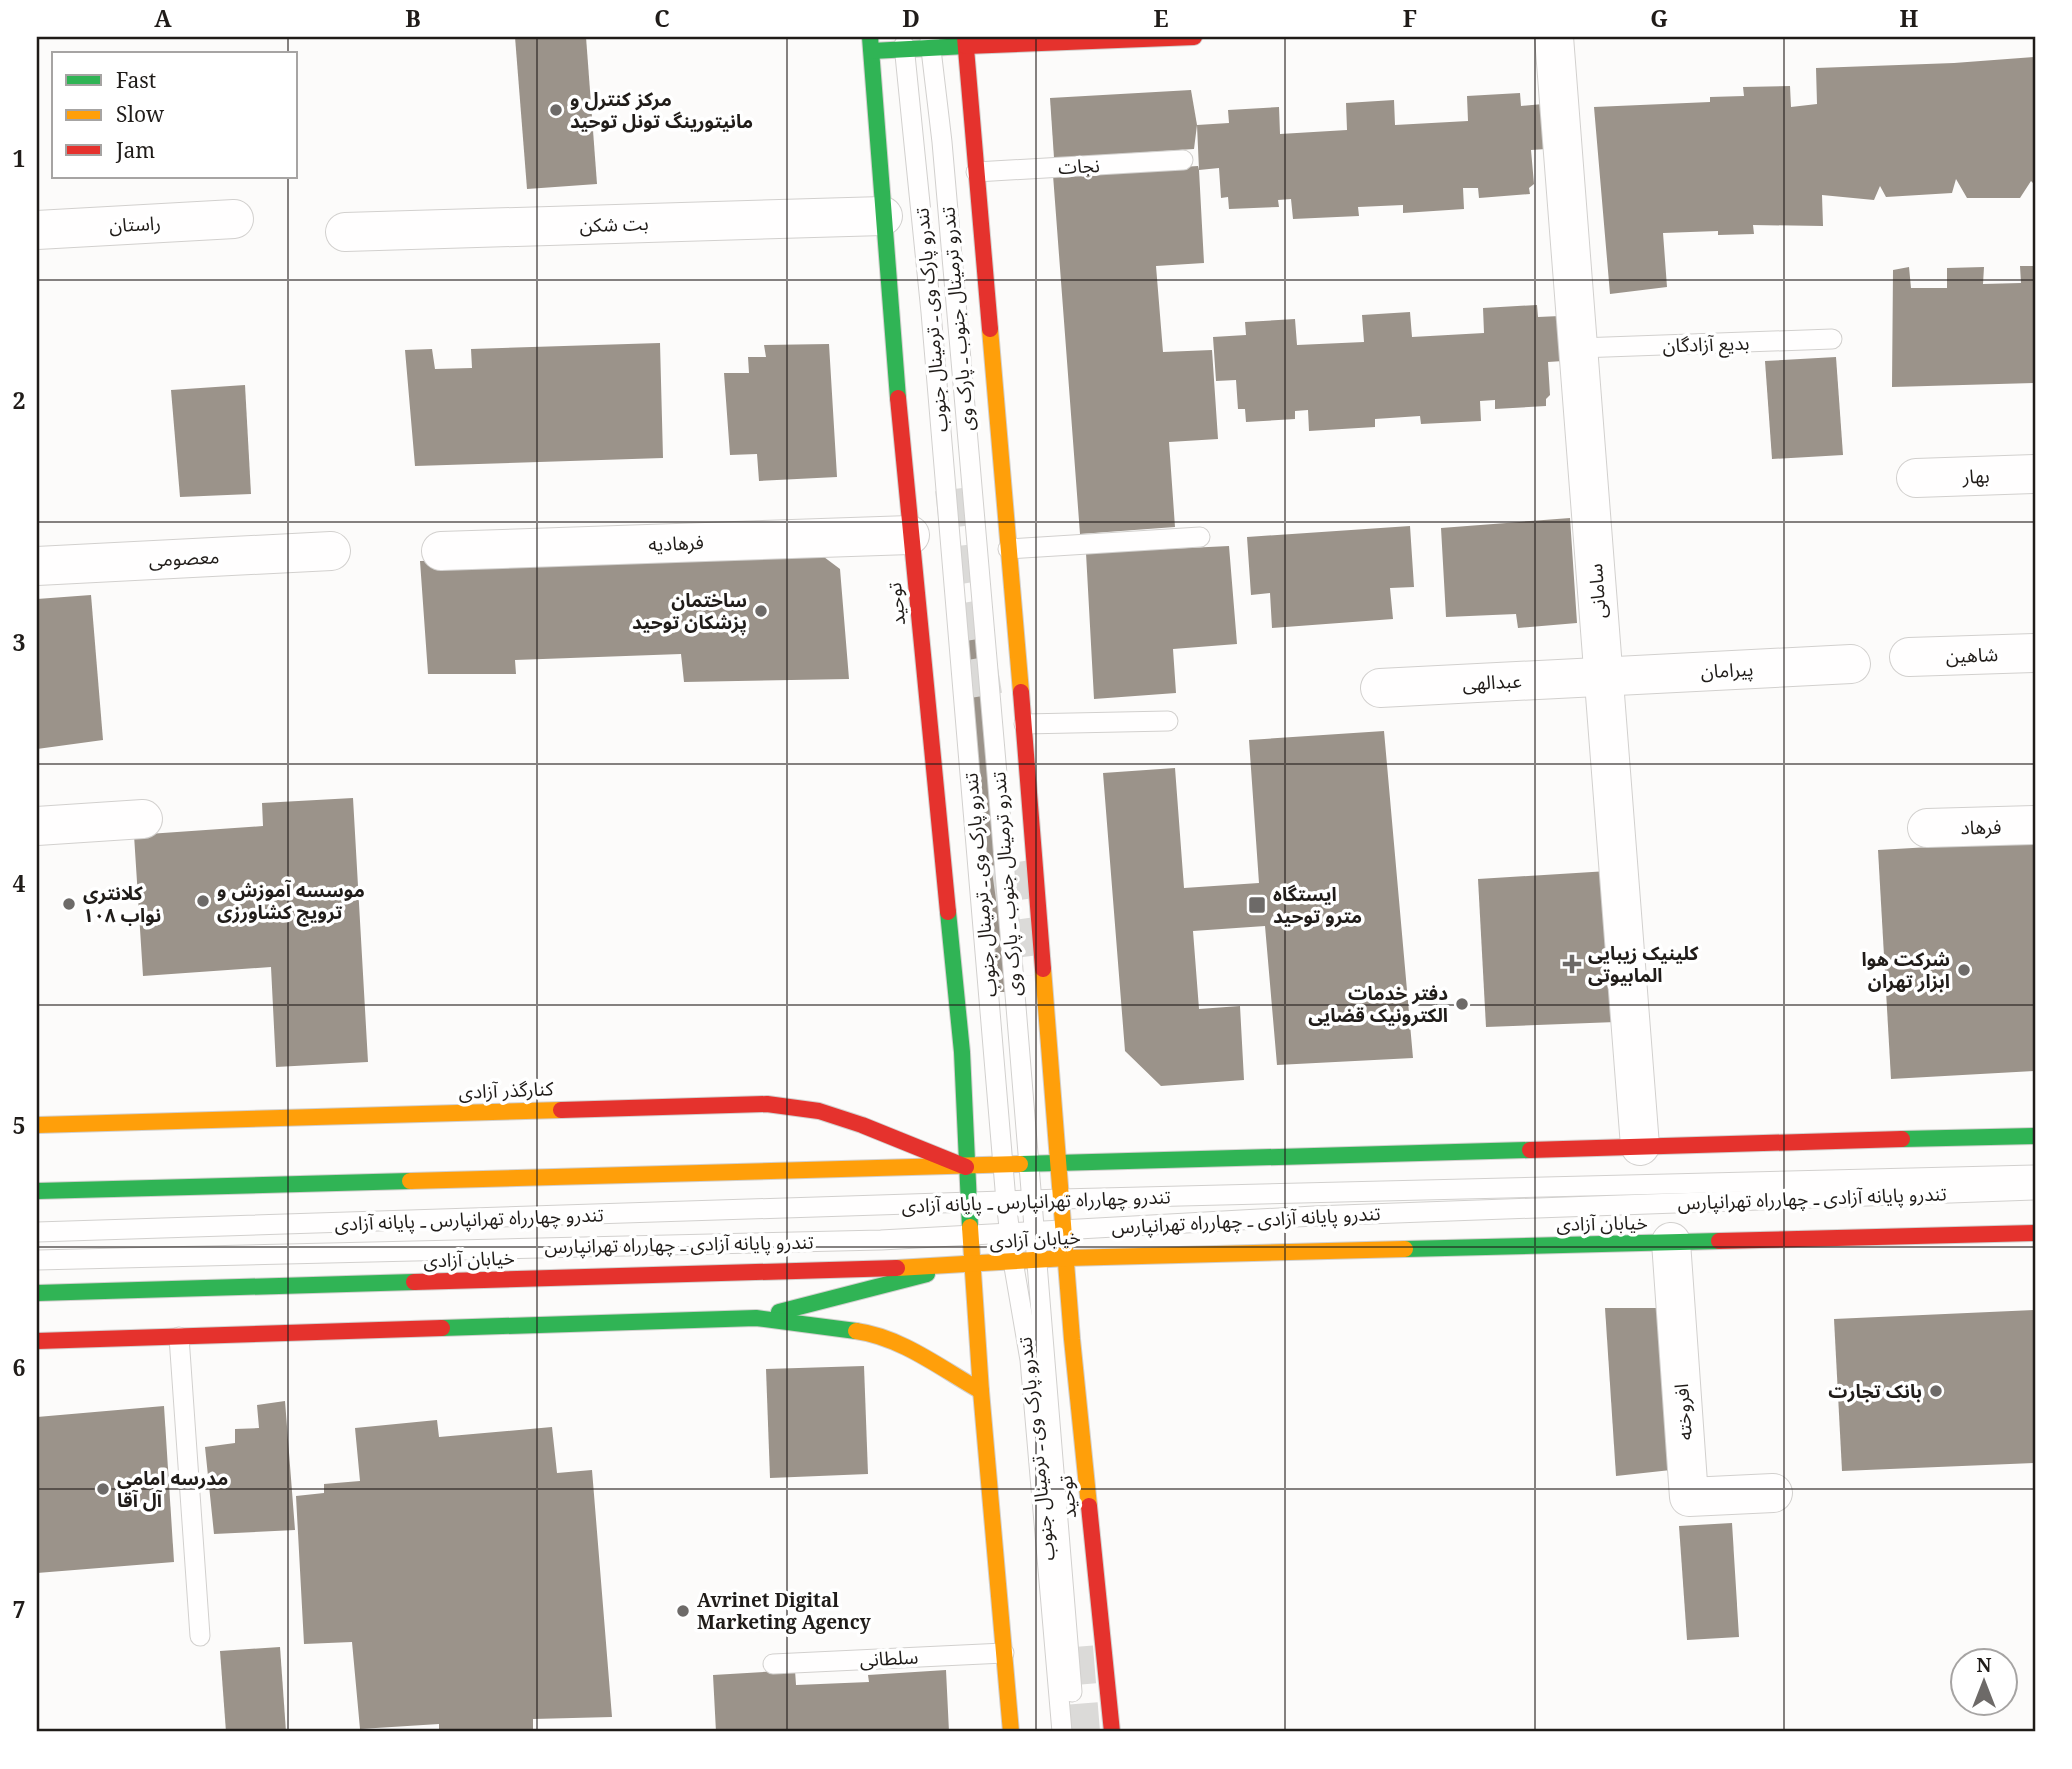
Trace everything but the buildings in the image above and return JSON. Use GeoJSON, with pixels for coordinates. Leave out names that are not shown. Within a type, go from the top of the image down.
{"type":"FeatureCollection","features":[{"type":"Feature","properties":{"kind":"main road"},"geometry":{"type":"LineString","coordinates":[[871,44],[1194,37]]}},
{"type":"Feature","properties":{"kind":"main road"},"geometry":{"type":"LineString","coordinates":[[965,42],[1024,724],[1057,1161]]}},
{"type":"Feature","properties":{"kind":"main road","name":"توحید"},"geometry":{"type":"LineString","coordinates":[[871,44],[910,535],[962,1052],[973,1263]]}},
{"type":"Feature","properties":{"kind":"main road","name":"کنارگذر آزادی"},"geometry":{"type":"LineString","coordinates":[[37,1125],[767,1104],[819,1111],[862,1125],[966,1167]]}},
{"type":"Feature","properties":{"kind":"main road"},"geometry":{"type":"LineString","coordinates":[[37,1191],[2035,1136]]}},
{"type":"Feature","properties":{"kind":"main road","name":"توحید"},"geometry":{"type":"LineString","coordinates":[[1057,1161],[1068,1258],[1072,1339],[1112,1732]]}},
{"type":"Feature","properties":{"kind":"main road","name":"خیابان آزادی"},"geometry":{"type":"LineString","coordinates":[[37,1293],[890,1268],[1068,1258],[2035,1233]]}},
{"type":"Feature","properties":{"kind":"main road"},"geometry":{"type":"LineString","coordinates":[[756,1318],[973,1263],[981,1391],[1011,1732]]}},
{"type":"Feature","properties":{"kind":"main road"},"geometry":{"type":"LineString","coordinates":[[37,1342],[756,1318],[872,1334],[901,1345],[981,1391]]}},
{"type":"Feature","properties":{"kind":"street","name":"سامانی"},"geometry":{"type":"LineString","coordinates":[[1554,37],[1640,1146]]}},
{"type":"Feature","properties":{"kind":"street","name":"بت شکن"},"geometry":{"type":"LineString","coordinates":[[345,232],[883,216]]}},
{"type":"Feature","properties":{"kind":"street","name":"راستان"},"geometry":{"type":"LineString","coordinates":[[37,230],[234,219]]}},
{"type":"Feature","properties":{"kind":"street","name":"بهار"},"geometry":{"type":"LineString","coordinates":[[1916,478],[2035,474]]}},
{"type":"Feature","properties":{"kind":"street","name":"فرهادیه"},"geometry":{"type":"LineString","coordinates":[[441,551],[910,535]]}},
{"type":"Feature","properties":{"kind":"street","name":"معصومی"},"geometry":{"type":"LineString","coordinates":[[37,566],[331,551]]}},
{"type":"Feature","properties":{"kind":"street","name":"شاهین"},"geometry":{"type":"LineString","coordinates":[[1909,657],[2035,653]]}},
{"type":"Feature","properties":{"kind":"street","name":"پیرامان"},"geometry":{"type":"LineString","coordinates":[[1604,676],[1851,664]]}},
{"type":"Feature","properties":{"kind":"street","name":"عبدالهی"},"geometry":{"type":"LineString","coordinates":[[1380,688],[1604,676]]}},
{"type":"Feature","properties":{"kind":"street"},"geometry":{"type":"LineString","coordinates":[[37,826],[143,820]]}},
{"type":"Feature","properties":{"kind":"street","name":"فرهاد"},"geometry":{"type":"LineString","coordinates":[[1927,828],[2035,825]]}},
{"type":"Feature","properties":{"kind":"street","name":"افروخته"},"geometry":{"type":"LineString","coordinates":[[1671,1242],[1689,1497],[1773,1493]]}},
{"type":"Feature","properties":{"kind":"lane","name":"تندرو ترمینال جنوب ـ پارک وی"},"geometry":{"type":"LineString","coordinates":[[930,42],[942,142],[998,788],[1075,1732]]}},
{"type":"Feature","properties":{"kind":"lane","name":"تندرو پارک وی ـ ترمینال جنوب"},"geometry":{"type":"LineString","coordinates":[[904,43],[931,312],[1006,1201],[1030,1360],[1062,1732]]}},
{"type":"Feature","properties":{"kind":"lane","name":"نجات"},"geometry":{"type":"LineString","coordinates":[[975,172],[1184,160]]}},
{"type":"Feature","properties":{"kind":"lane","name":"بدیع آزادگان"},"geometry":{"type":"LineString","coordinates":[[1579,348],[1832,339]]}},
{"type":"Feature","properties":{"kind":"lane"},"geometry":{"type":"LineString","coordinates":[[1008,549],[1200,537]]}},
{"type":"Feature","properties":{"kind":"lane"},"geometry":{"type":"LineString","coordinates":[[1024,724],[1168,721]]}},
{"type":"Feature","properties":{"kind":"lane","name":"تندرو چهارراه تهرانپارس ـ پایانه آزادی"},"geometry":{"type":"LineString","coordinates":[[37,1232],[1061,1199],[2035,1175]]}},
{"type":"Feature","properties":{"kind":"lane","name":"تندرو پایانه آزادی ـ چهارراه تهرانپارس"},"geometry":{"type":"LineString","coordinates":[[37,1260],[881,1240],[1314,1216],[2035,1190]]}},
{"type":"Feature","properties":{"kind":"lane"},"geometry":{"type":"LineString","coordinates":[[179,1337],[200,1636]]}},
{"type":"Feature","properties":{"kind":"lane","name":"سلطانی"},"geometry":{"type":"LineString","coordinates":[[773,1664],[1004,1653]]}},
{"type":"Feature","properties":{"kind":"tunnel"},"geometry":{"type":"LineString","coordinates":[[954,489],[964,577],[986,713]]}},
{"type":"Feature","properties":{"kind":"tunnel"},"geometry":{"type":"LineString","coordinates":[[1010,863],[1026,976]]}},
{"type":"Feature","properties":{"kind":"tunnel"},"geometry":{"type":"LineString","coordinates":[[1074,1647],[1081,1732]]}},
{"type":"Feature","properties":{"kind":"traffic: fast"},"geometry":{"type":"LineString","coordinates":[[870,37],[898,398]]}},
{"type":"Feature","properties":{"kind":"traffic: fast"},"geometry":{"type":"LineString","coordinates":[[872,51],[966,46]]}},
{"type":"Feature","properties":{"kind":"traffic: fast"},"geometry":{"type":"LineString","coordinates":[[948,912],[962,1052],[970,1227]]}},
{"type":"Feature","properties":{"kind":"traffic: fast"},"geometry":{"type":"LineString","coordinates":[[1902,1139],[2035,1136]]}},
{"type":"Feature","properties":{"kind":"traffic: fast"},"geometry":{"type":"LineString","coordinates":[[1020,1164],[1530,1150]]}},
{"type":"Feature","properties":{"kind":"traffic: fast"},"geometry":{"type":"LineString","coordinates":[[37,1191],[410,1181]]}},
{"type":"Feature","properties":{"kind":"traffic: fast"},"geometry":{"type":"LineString","coordinates":[[1405,1249],[1719,1241]]}},
{"type":"Feature","properties":{"kind":"traffic: fast"},"geometry":{"type":"LineString","coordinates":[[779,1312],[927,1274]]}},
{"type":"Feature","properties":{"kind":"traffic: fast"},"geometry":{"type":"LineString","coordinates":[[37,1293],[414,1282]]}},
{"type":"Feature","properties":{"kind":"traffic: fast"},"geometry":{"type":"LineString","coordinates":[[442,1328],[756,1318],[856,1331]]}},
{"type":"Feature","properties":{"kind":"traffic: slow"},"geometry":{"type":"LineString","coordinates":[[990,329],[1021,692]]}},
{"type":"Feature","properties":{"kind":"traffic: slow"},"geometry":{"type":"LineString","coordinates":[[1043,969],[1072,1339],[1089,1506]]}},
{"type":"Feature","properties":{"kind":"traffic: slow"},"geometry":{"type":"LineString","coordinates":[[37,1125],[561,1110]]}},
{"type":"Feature","properties":{"kind":"traffic: slow"},"geometry":{"type":"LineString","coordinates":[[410,1181],[1020,1164]]}},
{"type":"Feature","properties":{"kind":"traffic: slow"},"geometry":{"type":"LineString","coordinates":[[970,1227],[981,1391],[1011,1732]]}},
{"type":"Feature","properties":{"kind":"traffic: slow"},"geometry":{"type":"LineString","coordinates":[[897,1268],[1067,1258],[1405,1249]]}},
{"type":"Feature","properties":{"kind":"traffic: slow"},"geometry":{"type":"LineString","coordinates":[[856,1331],[873,1334],[905,1347],[981,1391]]}},
{"type":"Feature","properties":{"kind":"traffic: jam"},"geometry":{"type":"LineString","coordinates":[[965,37],[990,329]]}},
{"type":"Feature","properties":{"kind":"traffic: jam"},"geometry":{"type":"LineString","coordinates":[[966,46],[1194,37]]}},
{"type":"Feature","properties":{"kind":"traffic: jam"},"geometry":{"type":"LineString","coordinates":[[898,398],[948,912]]}},
{"type":"Feature","properties":{"kind":"traffic: jam"},"geometry":{"type":"LineString","coordinates":[[1021,692],[1043,969]]}},
{"type":"Feature","properties":{"kind":"traffic: jam"},"geometry":{"type":"LineString","coordinates":[[561,1110],[767,1104],[819,1111],[862,1125],[966,1167]]}},
{"type":"Feature","properties":{"kind":"traffic: jam"},"geometry":{"type":"LineString","coordinates":[[1530,1150],[1902,1139]]}},
{"type":"Feature","properties":{"kind":"traffic: jam"},"geometry":{"type":"LineString","coordinates":[[1719,1241],[2035,1233]]}},
{"type":"Feature","properties":{"kind":"traffic: jam"},"geometry":{"type":"LineString","coordinates":[[414,1282],[897,1268]]}},
{"type":"Feature","properties":{"kind":"traffic: jam"},"geometry":{"type":"LineString","coordinates":[[37,1341],[442,1328]]}},
{"type":"Feature","properties":{"kind":"traffic: jam"},"geometry":{"type":"LineString","coordinates":[[1089,1506],[1112,1732]]}},
{"type":"Feature","properties":{"kind":"place","name":"مرکز کنترل و مانیتورینگ تونل توحید"},"geometry":{"type":"Point","coordinates":[556,110]}},
{"type":"Feature","properties":{"kind":"place","name":"ساختمان پزشکان توحید"},"geometry":{"type":"Point","coordinates":[761,611]}},
{"type":"Feature","properties":{"kind":"place","name":"موسسه آموزش و ترویج کشاورزی"},"geometry":{"type":"Point","coordinates":[203,901]}},
{"type":"Feature","properties":{"kind":"place","name":"کلانتری ۱۰۸ نواب"},"geometry":{"type":"Point","coordinates":[69,904]}},
{"type":"Feature","properties":{"kind":"place","name":"ایستگاه مترو توحید"},"geometry":{"type":"Point","coordinates":[1257,905]}},
{"type":"Feature","properties":{"kind":"place","name":"کلینیک زیبایی المابیوتی"},"geometry":{"type":"Point","coordinates":[1572,964]}},
{"type":"Feature","properties":{"kind":"place","name":"شرکت هوا ابزار تهران"},"geometry":{"type":"Point","coordinates":[1964,970]}},
{"type":"Feature","properties":{"kind":"place","name":"دفتر خدمات الکترونیک قضایی"},"geometry":{"type":"Point","coordinates":[1462,1004]}},
{"type":"Feature","properties":{"kind":"place","name":"بانک تجارت"},"geometry":{"type":"Point","coordinates":[1936,1391]}},
{"type":"Feature","properties":{"kind":"place","name":"مدرسه امامی آل آقا"},"geometry":{"type":"Point","coordinates":[103,1489]}},
{"type":"Feature","properties":{"kind":"place","name":"Avrinet Digital Marketing Agency"},"geometry":{"type":"Point","coordinates":[683,1611]}}]}
